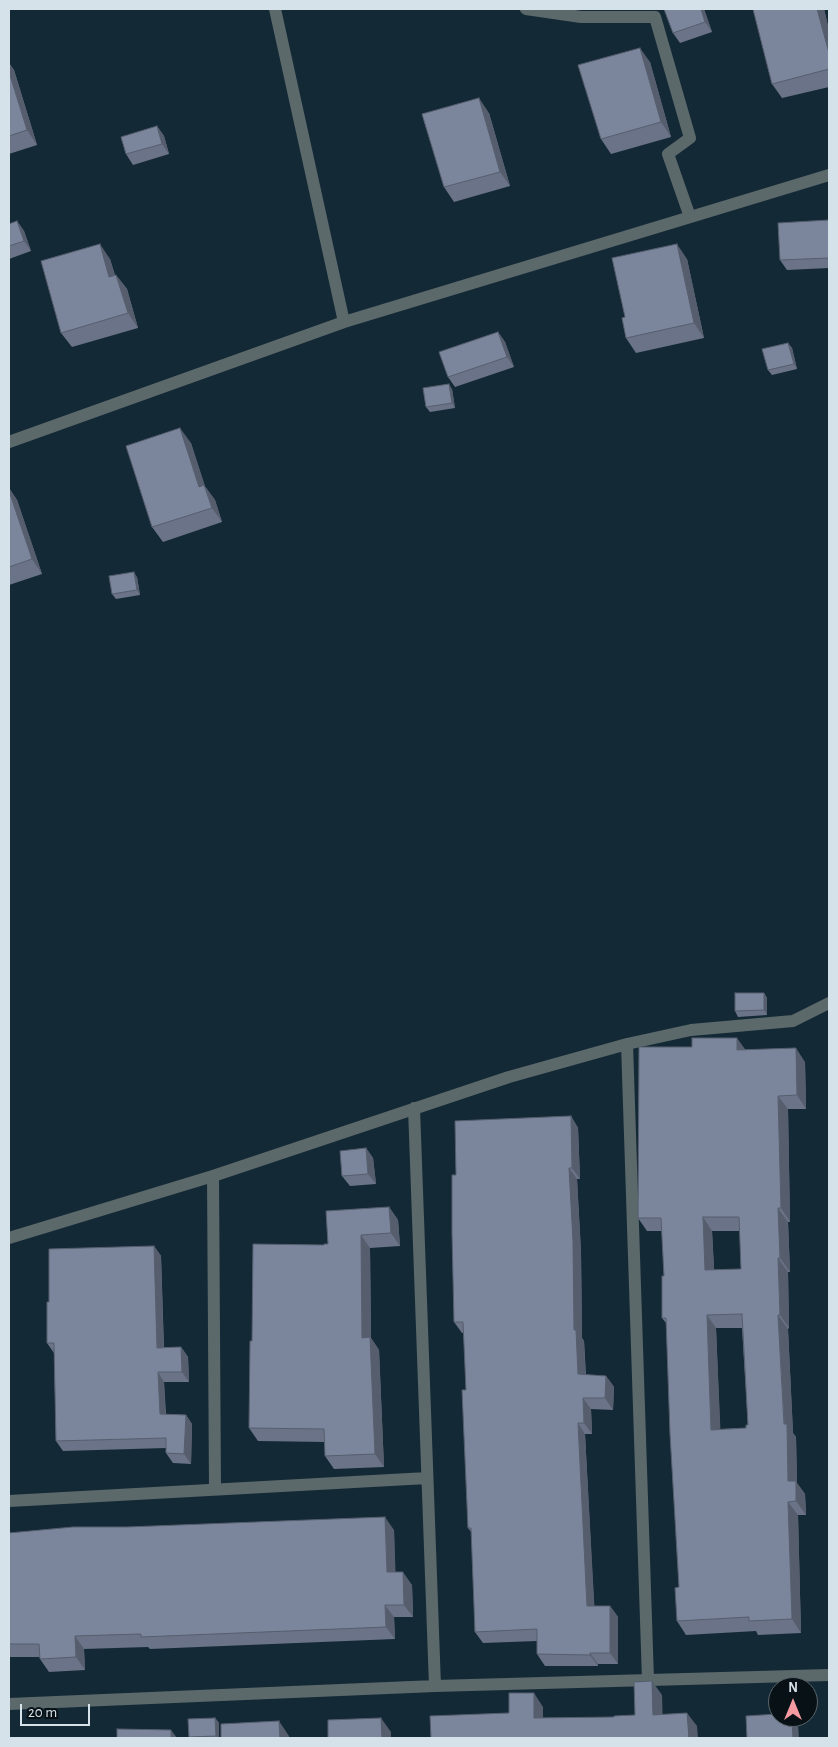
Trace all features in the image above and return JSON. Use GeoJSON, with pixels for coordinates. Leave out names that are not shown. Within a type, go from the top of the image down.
{"type":"FeatureCollection","features":[{"type":"Feature","properties":{"kind":"street"},"geometry":{"type":"LineString","coordinates":[[275,9],[344,322]]}},
{"type":"Feature","properties":{"kind":"street"},"geometry":{"type":"LineString","coordinates":[[526,9],[582,17],[655,17],[690,138],[668,154],[690,217]]}},
{"type":"Feature","properties":{"kind":"street"},"geometry":{"type":"LineString","coordinates":[[9,442],[344,322],[829,174]]}},
{"type":"Feature","properties":{"kind":"street"},"geometry":{"type":"LineString","coordinates":[[9,1238],[213,1176],[509,1076],[627,1044],[691,1030],[794,1021],[829,1004]]}},
{"type":"Feature","properties":{"kind":"street"},"geometry":{"type":"LineString","coordinates":[[627,1044],[648,1680]]}},
{"type":"Feature","properties":{"kind":"street"},"geometry":{"type":"LineString","coordinates":[[414,1108],[435,1686]]}},
{"type":"Feature","properties":{"kind":"street"},"geometry":{"type":"LineString","coordinates":[[213,1176],[216,1489]]}},
{"type":"Feature","properties":{"kind":"street"},"geometry":{"type":"LineString","coordinates":[[9,1501],[428,1478]]}},
{"type":"Feature","properties":{"kind":"street"},"geometry":{"type":"LineString","coordinates":[[9,1704],[435,1686],[829,1675]]}},
{"type":"Feature","properties":{"kind":"building"},"geometry":{"type":"Polygon","coordinates":[[[664,9],[701,9],[705,22],[673,33],[664,9]]]}},
{"type":"Feature","properties":{"kind":"building"},"geometry":{"type":"Polygon","coordinates":[[[753,9],[817,9],[829,53],[829,69],[772,84],[753,9]]]}},
{"type":"Feature","properties":{"kind":"building"},"geometry":{"type":"Polygon","coordinates":[[[640,48],[661,122],[601,139],[578,65],[640,48]]]}},
{"type":"Feature","properties":{"kind":"building"},"geometry":{"type":"Polygon","coordinates":[[[9,72],[27,130],[9,136],[9,72]]]}},
{"type":"Feature","properties":{"kind":"building"},"geometry":{"type":"Polygon","coordinates":[[[479,98],[500,172],[444,187],[422,114],[479,98]]]}},
{"type":"Feature","properties":{"kind":"building"},"geometry":{"type":"Polygon","coordinates":[[[157,126],[162,144],[126,154],[121,137],[157,126]]]}},
{"type":"Feature","properties":{"kind":"building"},"geometry":{"type":"Polygon","coordinates":[[[829,220],[829,258],[780,260],[778,223],[829,220]]]}},
{"type":"Feature","properties":{"kind":"building"},"geometry":{"type":"Polygon","coordinates":[[[17,221],[24,241],[9,246],[9,224],[17,221]]]}},
{"type":"Feature","properties":{"kind":"building"},"geometry":{"type":"Polygon","coordinates":[[[100,244],[109,277],[116,275],[128,313],[61,333],[41,261],[100,244]]]}},
{"type":"Feature","properties":{"kind":"building"},"geometry":{"type":"Polygon","coordinates":[[[677,244],[694,323],[626,338],[622,318],[625,317],[612,258],[677,244]]]}},
{"type":"Feature","properties":{"kind":"building"},"geometry":{"type":"Polygon","coordinates":[[[498,332],[507,357],[448,377],[439,352],[498,332]]]}},
{"type":"Feature","properties":{"kind":"building"},"geometry":{"type":"Polygon","coordinates":[[[788,343],[794,364],[768,370],[762,349],[788,343]]]}},
{"type":"Feature","properties":{"kind":"building"},"geometry":{"type":"Polygon","coordinates":[[[449,384],[452,403],[426,407],[423,388],[449,384]]]}},
{"type":"Feature","properties":{"kind":"building"},"geometry":{"type":"Polygon","coordinates":[[[180,428],[199,487],[204,485],[212,508],[152,527],[126,446],[180,428]]]}},
{"type":"Feature","properties":{"kind":"building"},"geometry":{"type":"Polygon","coordinates":[[[9,491],[32,559],[9,567],[9,491]]]}},
{"type":"Feature","properties":{"kind":"building"},"geometry":{"type":"Polygon","coordinates":[[[134,572],[137,590],[112,594],[109,576],[134,572]]]}},
{"type":"Feature","properties":{"kind":"building"},"geometry":{"type":"Polygon","coordinates":[[[735,993],[764,993],[764,1010],[735,1011],[735,993]]]}},
{"type":"Feature","properties":{"kind":"building"},"geometry":{"type":"Polygon","coordinates":[[[692,1038],[737,1038],[737,1050],[796,1048],[797,1095],[778,1096],[781,1208],[778,1208],[780,1315],[778,1315],[784,1424],[787,1424],[788,1481],[796,1481],[796,1501],[788,1502],[792,1619],[749,1621],[749,1617],[677,1621],[675,1588],[679,1587],[670,1434],[666,1318],[662,1318],[662,1276],[664,1276],[661,1218],[638,1218],[639,1047],[692,1047],[692,1038]],[[703,1217],[705,1270],[741,1269],[739,1217],[703,1217]],[[742,1314],[707,1315],[711,1430],[746,1428],[746,1425],[748,1425],[742,1314]]]}},
{"type":"Feature","properties":{"kind":"building"},"geometry":{"type":"Polygon","coordinates":[[[571,1116],[572,1168],[569,1168],[573,1241],[574,1330],[576,1330],[578,1374],[606,1376],[605,1398],[583,1398],[584,1423],[578,1423],[587,1606],[610,1606],[610,1653],[590,1653],[590,1655],[537,1654],[537,1629],[475,1632],[471,1528],[468,1528],[462,1390],[466,1390],[463,1322],[454,1322],[452,1175],[456,1175],[455,1121],[571,1116]]]}},
{"type":"Feature","properties":{"kind":"building"},"geometry":{"type":"Polygon","coordinates":[[[366,1148],[368,1174],[342,1176],[340,1151],[366,1148]]]}},
{"type":"Feature","properties":{"kind":"building"},"geometry":{"type":"Polygon","coordinates":[[[389,1207],[391,1233],[361,1235],[362,1338],[370,1337],[375,1454],[325,1456],[324,1429],[249,1428],[253,1244],[328,1244],[326,1211],[389,1207]]]}},
{"type":"Feature","properties":{"kind":"building"},"geometry":{"type":"Polygon","coordinates":[[[154,1246],[157,1348],[181,1347],[182,1372],[158,1372],[160,1414],[186,1415],[184,1454],[166,1453],[166,1438],[56,1441],[54,1343],[47,1343],[49,1249],[154,1246]]]}},
{"type":"Feature","properties":{"kind":"building"},"geometry":{"type":"Polygon","coordinates":[[[385,1517],[387,1572],[403,1572],[404,1605],[385,1605],[386,1627],[141,1637],[141,1634],[75,1636],[76,1657],[40,1659],[39,1644],[9,1644],[9,1533],[73,1527],[127,1527],[385,1517]]]}},
{"type":"Feature","properties":{"kind":"building"},"geometry":{"type":"Polygon","coordinates":[[[652,1681],[653,1715],[687,1713],[689,1738],[431,1738],[430,1716],[509,1713],[509,1693],[534,1693],[534,1718],[635,1715],[634,1682],[652,1681]]]}},
{"type":"Feature","properties":{"kind":"building"},"geometry":{"type":"Polygon","coordinates":[[[768,1715],[768,1727],[792,1727],[793,1738],[747,1738],[746,1716],[768,1715]]]}},
{"type":"Feature","properties":{"kind":"building"},"geometry":{"type":"Polygon","coordinates":[[[215,1718],[216,1736],[189,1737],[188,1719],[215,1718]]]}},
{"type":"Feature","properties":{"kind":"building"},"geometry":{"type":"Polygon","coordinates":[[[381,1718],[382,1738],[328,1738],[328,1720],[381,1718]]]}},
{"type":"Feature","properties":{"kind":"building"},"geometry":{"type":"Polygon","coordinates":[[[279,1721],[280,1738],[221,1738],[221,1724],[279,1721]]]}},
{"type":"Feature","properties":{"kind":"building"},"geometry":{"type":"Polygon","coordinates":[[[117,1729],[171,1730],[171,1738],[117,1738],[117,1729]]]}}]}
